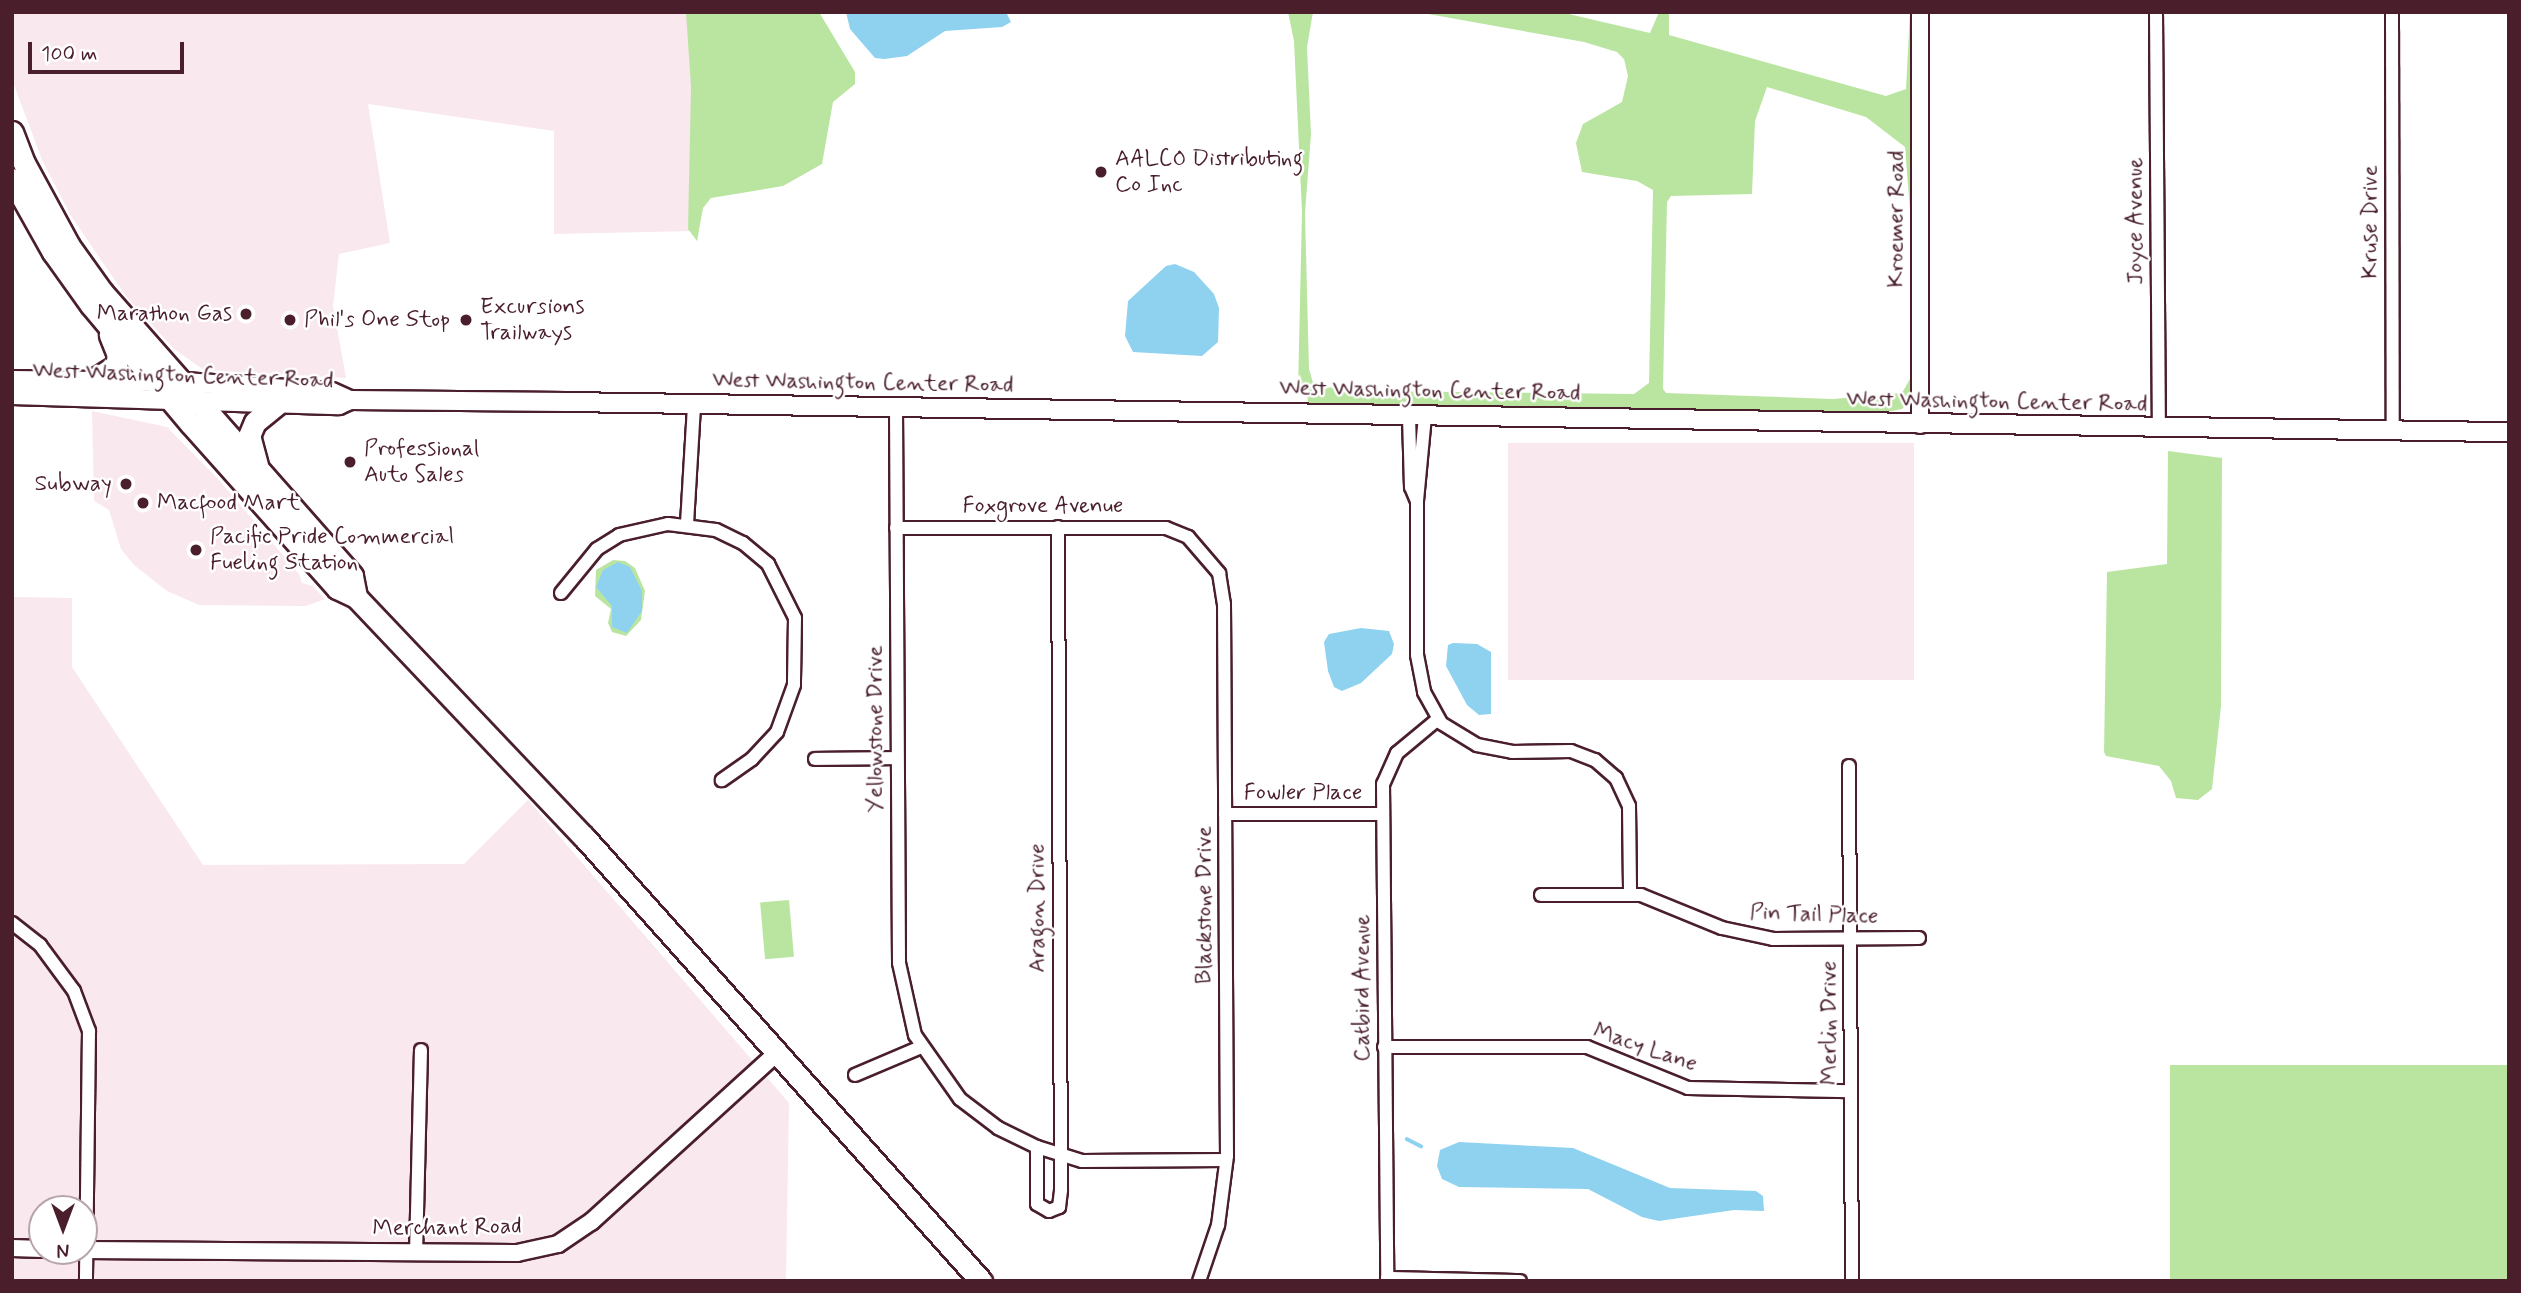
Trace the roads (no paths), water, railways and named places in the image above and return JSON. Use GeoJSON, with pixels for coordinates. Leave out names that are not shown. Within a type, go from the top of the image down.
{"type":"FeatureCollection","features":[{"type":"Feature","properties":{"kind":"highway"},"geometry":{"type":"LineString","coordinates":[[12,132],[24,163],[69,246],[134,329],[173,389],[200,401],[262,476],[352,576],[356,597]]}},
{"type":"Feature","properties":{"kind":"highway"},"geometry":{"type":"LineString","coordinates":[[12,179],[53,252],[104,320],[173,389],[337,588],[356,597],[779,1051],[981,1281]]}},
{"type":"Feature","properties":{"kind":"highway"},"geometry":{"type":"LineString","coordinates":[[92,381],[113,371],[118,360],[104,320]]}},
{"type":"Feature","properties":{"kind":"highway"},"geometry":{"type":"LineString","coordinates":[[262,476],[249,436],[256,422],[276,404]]}},
{"type":"Feature","properties":{"kind":"main road","name":"West Washington Center Road"},"geometry":{"type":"LineString","coordinates":[[12,380],[92,381],[173,389]]}},
{"type":"Feature","properties":{"kind":"main road","name":"West Washington Center Road"},"geometry":{"type":"LineString","coordinates":[[12,395],[173,389],[332,391],[350,400],[2159,430],[2509,432]]}},
{"type":"Feature","properties":{"kind":"main road","name":"West Washington Center Road"},"geometry":{"type":"LineString","coordinates":[[200,401],[340,405],[350,400]]}},
{"type":"Feature","properties":{"kind":"street","name":"Kroemer Road"},"geometry":{"type":"LineString","coordinates":[[1920,12],[1920,425]]}},
{"type":"Feature","properties":{"kind":"street","name":"Joyce Avenue"},"geometry":{"type":"LineString","coordinates":[[2156,12],[2159,430]]}},
{"type":"Feature","properties":{"kind":"street","name":"Kruse Drive"},"geometry":{"type":"LineString","coordinates":[[2392,12],[2393,431]]}},
{"type":"Feature","properties":{"kind":"street"},"geometry":{"type":"LineString","coordinates":[[688,524],[694,405]]}},
{"type":"Feature","properties":{"kind":"street","name":"Yellowstone Drive"},"geometry":{"type":"LineString","coordinates":[[896,408],[898,963],[909,1020],[921,1047],[960,1099],[998,1128],[1037,1147],[1061,1156],[1092,1161],[1226,1160]]}},
{"type":"Feature","properties":{"kind":"street"},"geometry":{"type":"LineString","coordinates":[[1417,416],[1418,667],[1438,719],[1477,745],[1512,752],[1571,751],[1604,766],[1621,786],[1629,806],[1630,894],[1541,895]]}},
{"type":"Feature","properties":{"kind":"street"},"geometry":{"type":"LineString","coordinates":[[561,593],[597,549],[619,535],[645,527],[688,524],[735,538],[768,564],[795,618],[797,664],[777,732],[752,759],[722,780]]}},
{"type":"Feature","properties":{"kind":"street","name":"Aragon Drive"},"geometry":{"type":"LineString","coordinates":[[1037,1147],[1036,1199],[1044,1211],[1059,1207],[1061,1156],[1058,527]]}},
{"type":"Feature","properties":{"kind":"street","name":"Foxgrove Avenue"},"geometry":{"type":"LineString","coordinates":[[897,528],[1153,527],[1188,537]]}},
{"type":"Feature","properties":{"kind":"street","name":"Blackstone Drive"},"geometry":{"type":"LineString","coordinates":[[1188,537],[1216,566],[1223,590],[1226,1160],[1219,1225],[1199,1281]]}},
{"type":"Feature","properties":{"kind":"street","name":"Catbird Avenue"},"geometry":{"type":"LineString","coordinates":[[1438,719],[1406,743],[1391,762],[1383,784],[1387,1278],[1520,1281]]}},
{"type":"Feature","properties":{"kind":"street"},"geometry":{"type":"LineString","coordinates":[[816,759],[897,758]]}},
{"type":"Feature","properties":{"kind":"street","name":"Merlin Drive"},"geometry":{"type":"LineString","coordinates":[[1849,765],[1853,1281]]}},
{"type":"Feature","properties":{"kind":"street","name":"Fowler Place"},"geometry":{"type":"LineString","coordinates":[[1225,814],[1382,814]]}},
{"type":"Feature","properties":{"kind":"street","name":"Pin Tail Place"},"geometry":{"type":"LineString","coordinates":[[1630,894],[1654,898],[1740,933],[1773,939],[1919,938]]}},
{"type":"Feature","properties":{"kind":"street"},"geometry":{"type":"LineString","coordinates":[[12,923],[40,945],[74,991],[89,1031],[86,1195]]}},
{"type":"Feature","properties":{"kind":"street"},"geometry":{"type":"LineString","coordinates":[[856,1076],[921,1047]]}},
{"type":"Feature","properties":{"kind":"street","name":"Macy Lane"},"geometry":{"type":"LineString","coordinates":[[1384,1047],[1587,1047],[1688,1088],[1851,1091]]}},
{"type":"Feature","properties":{"kind":"street"},"geometry":{"type":"LineString","coordinates":[[416,1254],[421,1050]]}},
{"type":"Feature","properties":{"kind":"street","name":"Merchant Road"},"geometry":{"type":"LineString","coordinates":[[98,1250],[517,1253],[558,1244],[591,1222],[779,1051]]}},
{"type":"Feature","properties":{"kind":"water"},"geometry":{"type":"Polygon","coordinates":[[[846,12],[1006,12],[1011,22],[1002,27],[945,31],[907,56],[884,59],[875,58],[850,29],[846,12]]]}},
{"type":"Feature","properties":{"kind":"water"},"geometry":{"type":"Polygon","coordinates":[[[1175,264],[1194,272],[1214,294],[1219,308],[1218,342],[1202,356],[1133,352],[1125,336],[1128,301],[1166,266],[1175,264]]]}},
{"type":"Feature","properties":{"kind":"water"},"geometry":{"type":"Polygon","coordinates":[[[618,562],[630,567],[642,591],[642,611],[627,633],[612,627],[612,606],[596,587],[603,570],[618,562]]]}},
{"type":"Feature","properties":{"kind":"water"},"geometry":{"type":"Polygon","coordinates":[[[1361,628],[1389,631],[1394,644],[1392,654],[1361,683],[1342,691],[1334,687],[1328,671],[1324,642],[1329,634],[1361,628]]]}},
{"type":"Feature","properties":{"kind":"water"},"geometry":{"type":"Polygon","coordinates":[[[1477,644],[1491,652],[1491,714],[1479,715],[1467,705],[1446,666],[1448,645],[1477,644]]]}},
{"type":"Feature","properties":{"kind":"water"},"geometry":{"type":"Polygon","coordinates":[[[1459,1142],[1573,1148],[1670,1188],[1756,1191],[1763,1196],[1764,1211],[1734,1210],[1659,1221],[1642,1217],[1588,1189],[1459,1187],[1442,1179],[1437,1166],[1440,1150],[1459,1142]]]}},
{"type":"Feature","properties":{"kind":"waterway"},"geometry":{"type":"LineString","coordinates":[[1407,1139],[1421,1146]]}},
{"type":"Feature","properties":{"kind":"place","name":"AALCO Distributing Co Inc"},"geometry":{"type":"Point","coordinates":[1101,172]}},
{"type":"Feature","properties":{"kind":"place","name":"Marathon Gas"},"geometry":{"type":"Point","coordinates":[246,314]}},
{"type":"Feature","properties":{"kind":"place","name":"Phil's One Stop"},"geometry":{"type":"Point","coordinates":[290,320]}},
{"type":"Feature","properties":{"kind":"place","name":"Excursions Trailways"},"geometry":{"type":"Point","coordinates":[466,320]}},
{"type":"Feature","properties":{"kind":"place","name":"Professional Auto Sales"},"geometry":{"type":"Point","coordinates":[350,462]}},
{"type":"Feature","properties":{"kind":"place","name":"Subway"},"geometry":{"type":"Point","coordinates":[126,484]}},
{"type":"Feature","properties":{"kind":"place","name":"Macfood Mart"},"geometry":{"type":"Point","coordinates":[143,503]}},
{"type":"Feature","properties":{"kind":"place","name":"Pacific Pride Commercial Fueling Station"},"geometry":{"type":"Point","coordinates":[196,550]}}]}
